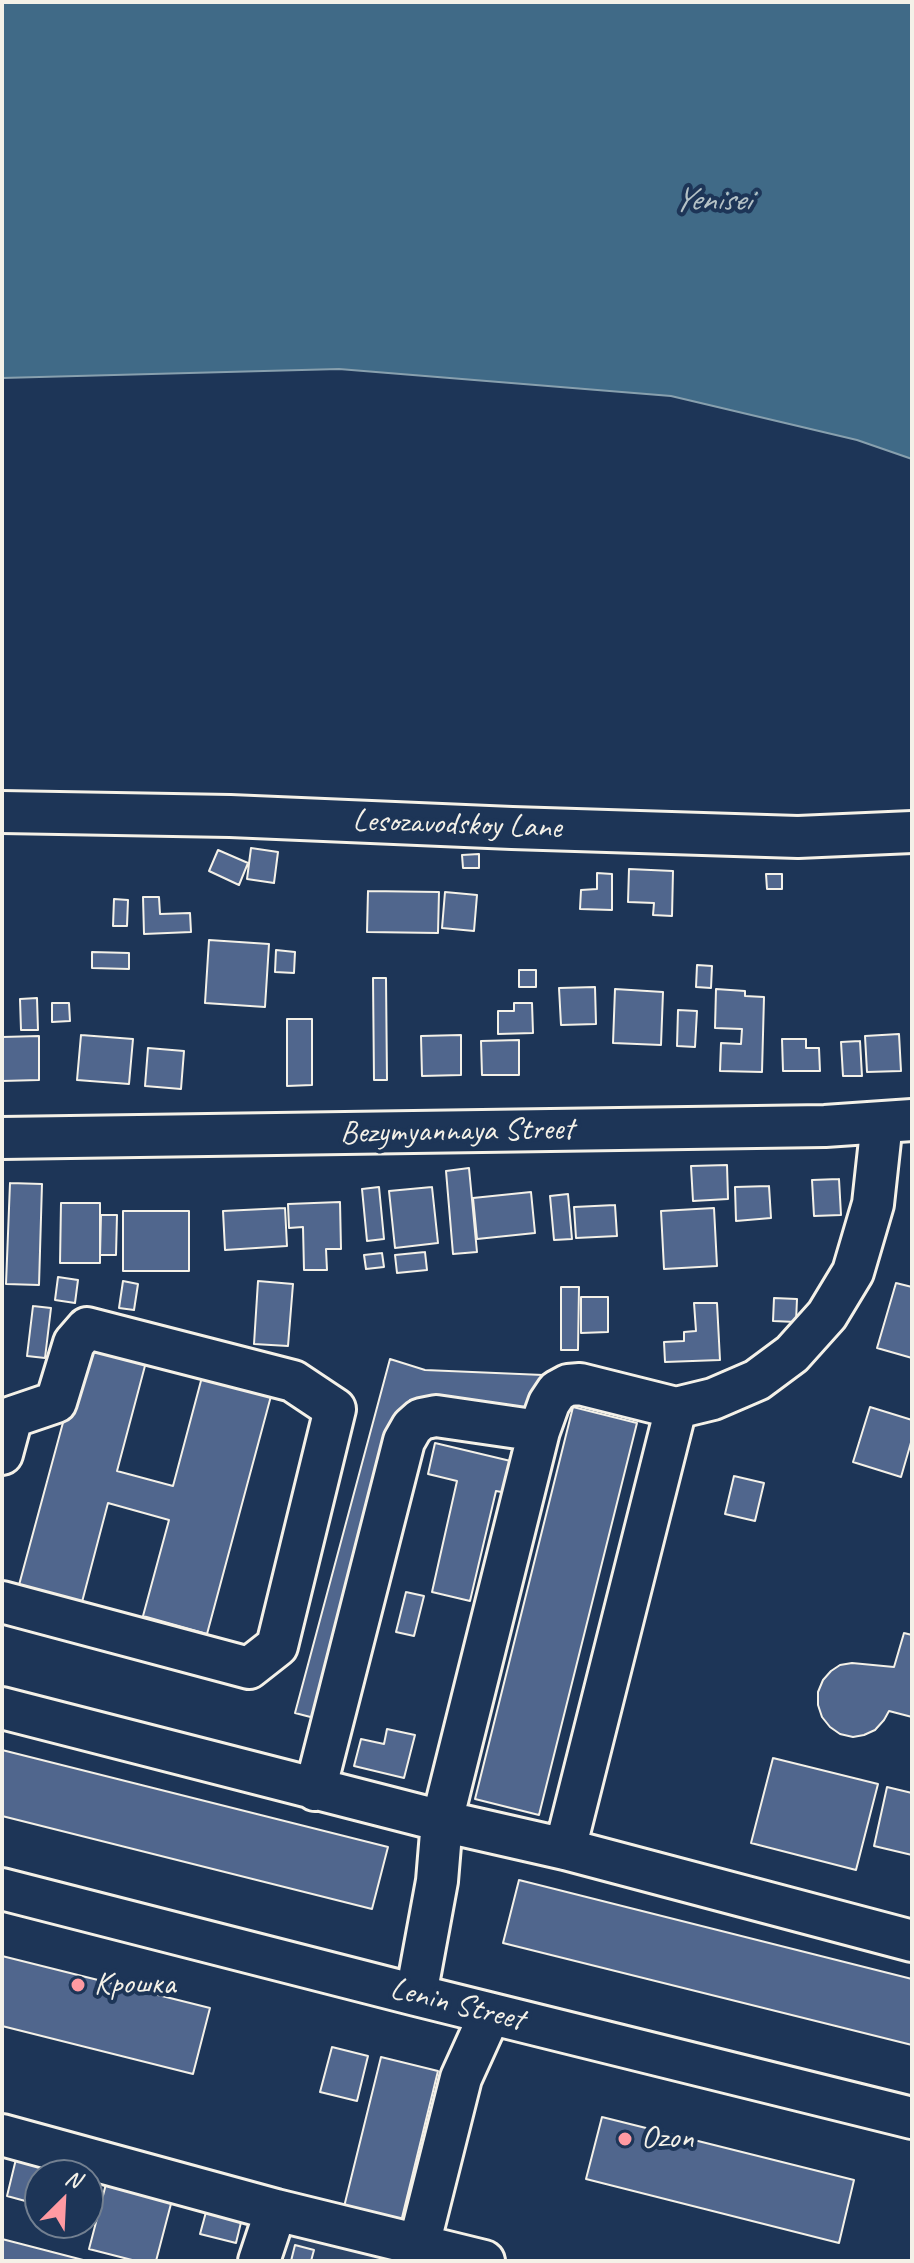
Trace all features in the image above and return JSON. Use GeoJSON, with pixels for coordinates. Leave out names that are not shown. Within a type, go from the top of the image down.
{"type":"FeatureCollection","features":[{"type":"Feature","properties":{"kind":"street","name":"Lesozavodskoy Lane"},"geometry":{"type":"LineString","coordinates":[[2,812],[230,816],[798,837],[912,832]]}},
{"type":"Feature","properties":{"kind":"street","name":"Bezymyannaya Street"},"geometry":{"type":"LineString","coordinates":[[2,1138],[809,1126],[897,1121]]}},
{"type":"Feature","properties":{"kind":"street"},"geometry":{"type":"LineString","coordinates":[[416,1995],[437,1881],[442,1821],[539,1431],[549,1403],[557,1391],[568,1385],[580,1384],[676,1408],[713,1399],[757,1380],[792,1354],[827,1315],[853,1272],[897,1121]]}},
{"type":"Feature","properties":{"kind":"street"},"geometry":{"type":"LineString","coordinates":[[2,1454],[12,1417],[56,1402],[74,1343],[87,1328],[293,1381],[335,1409],[277,1646],[249,1668],[2,1602]]}},
{"type":"Feature","properties":{"kind":"street"},"geometry":{"type":"LineString","coordinates":[[565,1849],[676,1408]]}},
{"type":"Feature","properties":{"kind":"street"},"geometry":{"type":"LineString","coordinates":[[315,1790],[404,1441],[412,1427],[421,1419],[436,1416],[539,1431]]}},
{"type":"Feature","properties":{"kind":"street"},"geometry":{"type":"LineString","coordinates":[[2,1708],[315,1790],[565,1849],[912,1941]]}},
{"type":"Feature","properties":{"kind":"street","name":"Lenin Street"},"geometry":{"type":"LineString","coordinates":[[2,1889],[912,2118]]}},
{"type":"Feature","properties":{"kind":"street"},"geometry":{"type":"LineString","coordinates":[[419,2245],[461,2078],[490,2014]]}},
{"type":"Feature","properties":{"kind":"street"},"geometry":{"type":"LineString","coordinates":[[2,2135],[276,2210],[484,2261]]}},
{"type":"Feature","properties":{"kind":"street"},"geometry":{"type":"LineString","coordinates":[[259,2261],[276,2210]]}},
{"type":"Feature","properties":{"kind":"shaded area"},"geometry":{"type":"Polygon","coordinates":[[[293,2228],[426,2261],[284,2261],[293,2228]]]}},
{"type":"Feature","properties":{"kind":"water","name":"Yenisei"},"geometry":{"type":"Polygon","coordinates":[[[2,2],[912,2],[912,459],[857,440],[671,396],[339,369],[2,378],[2,2]]]}},
{"type":"Feature","properties":{"kind":"building"},"geometry":{"type":"Polygon","coordinates":[[[251,848],[278,852],[274,883],[247,879],[251,848]]]}},
{"type":"Feature","properties":{"kind":"building"},"geometry":{"type":"Polygon","coordinates":[[[218,850],[248,863],[239,885],[209,871],[218,850]]]}},
{"type":"Feature","properties":{"kind":"building"},"geometry":{"type":"Polygon","coordinates":[[[479,854],[479,868],[463,868],[462,855],[479,854]]]}},
{"type":"Feature","properties":{"kind":"building"},"geometry":{"type":"Polygon","coordinates":[[[629,869],[673,871],[672,916],[653,915],[654,903],[628,902],[629,869]]]}},
{"type":"Feature","properties":{"kind":"building"},"geometry":{"type":"Polygon","coordinates":[[[597,873],[612,874],[612,910],[580,909],[581,890],[597,889],[597,873]]]}},
{"type":"Feature","properties":{"kind":"building"},"geometry":{"type":"Polygon","coordinates":[[[766,874],[782,874],[782,889],[767,889],[766,874]]]}},
{"type":"Feature","properties":{"kind":"building"},"geometry":{"type":"Polygon","coordinates":[[[368,891],[439,892],[438,933],[367,932],[368,891]]]}},
{"type":"Feature","properties":{"kind":"building"},"geometry":{"type":"Polygon","coordinates":[[[445,892],[477,895],[474,931],[442,928],[445,892]]]}},
{"type":"Feature","properties":{"kind":"building"},"geometry":{"type":"Polygon","coordinates":[[[143,897],[159,897],[160,914],[190,913],[191,932],[144,934],[143,897]]]}},
{"type":"Feature","properties":{"kind":"building"},"geometry":{"type":"Polygon","coordinates":[[[114,899],[128,900],[127,926],[113,926],[114,899]]]}},
{"type":"Feature","properties":{"kind":"building"},"geometry":{"type":"Polygon","coordinates":[[[209,940],[269,944],[265,1007],[205,1003],[209,940]]]}},
{"type":"Feature","properties":{"kind":"building"},"geometry":{"type":"Polygon","coordinates":[[[276,950],[295,952],[294,973],[275,972],[276,950]]]}},
{"type":"Feature","properties":{"kind":"building"},"geometry":{"type":"Polygon","coordinates":[[[92,952],[129,953],[129,969],[92,968],[92,952]]]}},
{"type":"Feature","properties":{"kind":"building"},"geometry":{"type":"Polygon","coordinates":[[[697,965],[712,966],[711,988],[696,987],[697,965]]]}},
{"type":"Feature","properties":{"kind":"building"},"geometry":{"type":"Polygon","coordinates":[[[519,970],[536,970],[536,987],[519,987],[519,970]]]}},
{"type":"Feature","properties":{"kind":"building"},"geometry":{"type":"Polygon","coordinates":[[[373,978],[386,978],[387,1080],[374,1080],[373,978]]]}},
{"type":"Feature","properties":{"kind":"building"},"geometry":{"type":"Polygon","coordinates":[[[595,987],[596,1024],[561,1025],[559,988],[595,987]]]}},
{"type":"Feature","properties":{"kind":"building"},"geometry":{"type":"Polygon","coordinates":[[[615,989],[663,992],[661,1045],[613,1043],[615,989]]]}},
{"type":"Feature","properties":{"kind":"building"},"geometry":{"type":"Polygon","coordinates":[[[716,989],[745,991],[745,996],[764,997],[762,1072],[720,1071],[721,1043],[741,1044],[742,1029],[715,1028],[716,989]]]}},
{"type":"Feature","properties":{"kind":"building"},"geometry":{"type":"Polygon","coordinates":[[[37,998],[38,1030],[21,1030],[20,999],[37,998]]]}},
{"type":"Feature","properties":{"kind":"building"},"geometry":{"type":"Polygon","coordinates":[[[52,1003],[69,1003],[70,1021],[52,1022],[52,1003]]]}},
{"type":"Feature","properties":{"kind":"building"},"geometry":{"type":"Polygon","coordinates":[[[514,1003],[532,1003],[533,1033],[498,1034],[498,1011],[514,1011],[514,1003]]]}},
{"type":"Feature","properties":{"kind":"building"},"geometry":{"type":"Polygon","coordinates":[[[678,1010],[697,1011],[695,1047],[677,1046],[678,1010]]]}},
{"type":"Feature","properties":{"kind":"building"},"geometry":{"type":"Polygon","coordinates":[[[287,1019],[312,1019],[312,1085],[287,1086],[287,1019]]]}},
{"type":"Feature","properties":{"kind":"building"},"geometry":{"type":"Polygon","coordinates":[[[899,1034],[901,1071],[867,1072],[865,1036],[899,1034]]]}},
{"type":"Feature","properties":{"kind":"building"},"geometry":{"type":"Polygon","coordinates":[[[81,1035],[133,1039],[129,1084],[77,1080],[81,1035]]]}},
{"type":"Feature","properties":{"kind":"building"},"geometry":{"type":"Polygon","coordinates":[[[461,1035],[461,1075],[422,1076],[421,1036],[461,1035]]]}},
{"type":"Feature","properties":{"kind":"building"},"geometry":{"type":"Polygon","coordinates":[[[39,1036],[39,1080],[2,1081],[2,1037],[39,1036]]]}},
{"type":"Feature","properties":{"kind":"building"},"geometry":{"type":"Polygon","coordinates":[[[782,1039],[806,1039],[806,1048],[819,1048],[820,1071],[783,1071],[782,1039]]]}},
{"type":"Feature","properties":{"kind":"building"},"geometry":{"type":"Polygon","coordinates":[[[519,1040],[519,1075],[482,1075],[481,1041],[519,1040]]]}},
{"type":"Feature","properties":{"kind":"building"},"geometry":{"type":"Polygon","coordinates":[[[860,1041],[862,1076],[843,1076],[841,1042],[860,1041]]]}},
{"type":"Feature","properties":{"kind":"building"},"geometry":{"type":"Polygon","coordinates":[[[148,1048],[184,1051],[181,1089],[145,1086],[148,1048]]]}},
{"type":"Feature","properties":{"kind":"building"},"geometry":{"type":"Polygon","coordinates":[[[727,1165],[728,1199],[693,1201],[691,1166],[727,1165]]]}},
{"type":"Feature","properties":{"kind":"building"},"geometry":{"type":"Polygon","coordinates":[[[469,1168],[477,1252],[453,1254],[446,1171],[469,1168]]]}},
{"type":"Feature","properties":{"kind":"building"},"geometry":{"type":"Polygon","coordinates":[[[839,1179],[841,1215],[814,1216],[812,1180],[839,1179]]]}},
{"type":"Feature","properties":{"kind":"building"},"geometry":{"type":"Polygon","coordinates":[[[10,1183],[42,1184],[39,1285],[6,1284],[10,1183]]]}},
{"type":"Feature","properties":{"kind":"building"},"geometry":{"type":"Polygon","coordinates":[[[769,1186],[771,1218],[736,1221],[735,1187],[769,1186]]]}},
{"type":"Feature","properties":{"kind":"building"},"geometry":{"type":"Polygon","coordinates":[[[379,1187],[384,1239],[367,1241],[362,1189],[379,1187]]]}},
{"type":"Feature","properties":{"kind":"building"},"geometry":{"type":"Polygon","coordinates":[[[432,1187],[438,1243],[395,1248],[389,1191],[432,1187]]]}},
{"type":"Feature","properties":{"kind":"building"},"geometry":{"type":"Polygon","coordinates":[[[531,1192],[535,1233],[477,1239],[473,1198],[531,1192]]]}},
{"type":"Feature","properties":{"kind":"building"},"geometry":{"type":"Polygon","coordinates":[[[568,1194],[572,1239],[554,1240],[550,1196],[568,1194]]]}},
{"type":"Feature","properties":{"kind":"building"},"geometry":{"type":"Polygon","coordinates":[[[340,1202],[341,1249],[326,1249],[327,1270],[304,1270],[303,1227],[289,1228],[288,1204],[340,1202]]]}},
{"type":"Feature","properties":{"kind":"building"},"geometry":{"type":"Polygon","coordinates":[[[61,1203],[100,1203],[100,1263],[60,1263],[61,1203]]]}},
{"type":"Feature","properties":{"kind":"building"},"geometry":{"type":"Polygon","coordinates":[[[615,1205],[617,1236],[576,1238],[574,1207],[615,1205]]]}},
{"type":"Feature","properties":{"kind":"building"},"geometry":{"type":"Polygon","coordinates":[[[285,1208],[287,1246],[225,1250],[223,1211],[285,1208]]]}},
{"type":"Feature","properties":{"kind":"building"},"geometry":{"type":"Polygon","coordinates":[[[714,1208],[717,1266],[664,1269],[661,1211],[714,1208]]]}},
{"type":"Feature","properties":{"kind":"building"},"geometry":{"type":"Polygon","coordinates":[[[123,1211],[189,1211],[189,1271],[123,1271],[123,1211]]]}},
{"type":"Feature","properties":{"kind":"building"},"geometry":{"type":"Polygon","coordinates":[[[101,1215],[117,1215],[116,1255],[100,1255],[101,1215]]]}},
{"type":"Feature","properties":{"kind":"building"},"geometry":{"type":"Polygon","coordinates":[[[425,1252],[427,1270],[397,1273],[395,1255],[425,1252]]]}},
{"type":"Feature","properties":{"kind":"building"},"geometry":{"type":"Polygon","coordinates":[[[382,1253],[384,1267],[366,1269],[364,1255],[382,1253]]]}},
{"type":"Feature","properties":{"kind":"building"},"geometry":{"type":"Polygon","coordinates":[[[58,1277],[78,1280],[75,1303],[55,1300],[58,1277]]]}},
{"type":"Feature","properties":{"kind":"building"},"geometry":{"type":"Polygon","coordinates":[[[123,1281],[138,1284],[134,1310],[119,1308],[123,1281]]]}},
{"type":"Feature","properties":{"kind":"building"},"geometry":{"type":"Polygon","coordinates":[[[258,1281],[293,1284],[288,1346],[254,1344],[258,1281]]]}},
{"type":"Feature","properties":{"kind":"building"},"geometry":{"type":"Polygon","coordinates":[[[896,1283],[912,1287],[912,1358],[877,1348],[896,1283]]]}},
{"type":"Feature","properties":{"kind":"building"},"geometry":{"type":"Polygon","coordinates":[[[561,1287],[579,1287],[578,1350],[561,1350],[561,1287]]]}},
{"type":"Feature","properties":{"kind":"building"},"geometry":{"type":"Polygon","coordinates":[[[581,1297],[608,1297],[608,1332],[581,1333],[581,1297]]]}},
{"type":"Feature","properties":{"kind":"building"},"geometry":{"type":"Polygon","coordinates":[[[774,1298],[797,1299],[796,1322],[773,1321],[774,1298]]]}},
{"type":"Feature","properties":{"kind":"building"},"geometry":{"type":"Polygon","coordinates":[[[694,1303],[717,1303],[720,1360],[665,1362],[664,1342],[684,1341],[684,1332],[696,1331],[694,1303]]]}},
{"type":"Feature","properties":{"kind":"building"},"geometry":{"type":"Polygon","coordinates":[[[33,1306],[51,1308],[45,1358],[27,1356],[33,1306]]]}},
{"type":"Feature","properties":{"kind":"building"},"geometry":{"type":"Polygon","coordinates":[[[84,1345],[146,1362],[117,1471],[173,1486],[202,1377],[271,1396],[207,1634],[143,1616],[169,1520],[108,1503],[82,1602],[19,1585],[84,1345]]]}},
{"type":"Feature","properties":{"kind":"building"},"geometry":{"type":"Polygon","coordinates":[[[390,1359],[425,1370],[543,1375],[545,1395],[532,1409],[410,1400],[326,1721],[295,1713],[390,1359]]]}},
{"type":"Feature","properties":{"kind":"building"},"geometry":{"type":"Polygon","coordinates":[[[573,1407],[637,1423],[539,1815],[475,1799],[573,1407]]]}},
{"type":"Feature","properties":{"kind":"building"},"geometry":{"type":"Polygon","coordinates":[[[870,1407],[912,1420],[912,1439],[901,1477],[853,1462],[870,1407]]]}},
{"type":"Feature","properties":{"kind":"building"},"geometry":{"type":"Polygon","coordinates":[[[435,1443],[519,1463],[512,1494],[496,1491],[470,1601],[432,1592],[457,1481],[428,1474],[435,1443]]]}},
{"type":"Feature","properties":{"kind":"building"},"geometry":{"type":"Polygon","coordinates":[[[734,1476],[764,1483],[755,1521],[725,1514],[734,1476]]]}},
{"type":"Feature","properties":{"kind":"building"},"geometry":{"type":"Polygon","coordinates":[[[406,1592],[424,1596],[414,1636],[396,1632],[406,1592]]]}},
{"type":"Feature","properties":{"kind":"building"},"geometry":{"type":"Polygon","coordinates":[[[904,1633],[912,1635],[912,1717],[889,1711],[875,1730],[853,1737],[840,1734],[830,1727],[818,1705],[818,1692],[823,1680],[840,1665],[852,1663],[894,1667],[904,1633]]]}},
{"type":"Feature","properties":{"kind":"building"},"geometry":{"type":"Polygon","coordinates":[[[387,1729],[415,1735],[404,1778],[354,1766],[361,1739],[384,1744],[387,1729]]]}},
{"type":"Feature","properties":{"kind":"building"},"geometry":{"type":"Polygon","coordinates":[[[2,1750],[388,1847],[372,1909],[2,1816],[2,1750]]]}},
{"type":"Feature","properties":{"kind":"building"},"geometry":{"type":"Polygon","coordinates":[[[773,1758],[878,1784],[856,1870],[751,1843],[773,1758]]]}},
{"type":"Feature","properties":{"kind":"building"},"geometry":{"type":"Polygon","coordinates":[[[887,1787],[912,1793],[912,1855],[874,1846],[887,1787]]]}},
{"type":"Feature","properties":{"kind":"building"},"geometry":{"type":"Polygon","coordinates":[[[519,1880],[912,1979],[912,2045],[503,1943],[519,1880]]]}},
{"type":"Feature","properties":{"kind":"building"},"geometry":{"type":"Polygon","coordinates":[[[2,1956],[210,2008],[193,2074],[2,2026],[2,1956]]]}},
{"type":"Feature","properties":{"kind":"building"},"geometry":{"type":"Polygon","coordinates":[[[332,2047],[368,2056],[357,2101],[320,2092],[332,2047]]]}},
{"type":"Feature","properties":{"kind":"building"},"geometry":{"type":"Polygon","coordinates":[[[381,2057],[438,2071],[398,2234],[341,2219],[381,2057]]]}},
{"type":"Feature","properties":{"kind":"building"},"geometry":{"type":"Polygon","coordinates":[[[602,2117],[854,2180],[839,2243],[586,2179],[602,2117]]]}},
{"type":"Feature","properties":{"kind":"building"},"geometry":{"type":"Polygon","coordinates":[[[16,2159],[24,2161],[24,2201],[7,2196],[16,2159]]]}},
{"type":"Feature","properties":{"kind":"building"},"geometry":{"type":"Polygon","coordinates":[[[106,2184],[172,2200],[156,2261],[136,2261],[89,2249],[92,2239],[104,2239],[106,2184]]]}},
{"type":"Feature","properties":{"kind":"building"},"geometry":{"type":"Polygon","coordinates":[[[209,2201],[244,2210],[236,2243],[200,2234],[209,2201]]]}},
{"type":"Feature","properties":{"kind":"building"},"geometry":{"type":"Polygon","coordinates":[[[2,2239],[87,2261],[2,2261],[2,2239]]]}},
{"type":"Feature","properties":{"kind":"building"},"geometry":{"type":"Polygon","coordinates":[[[295,2245],[314,2250],[311,2261],[291,2261],[295,2245]]]}},
{"type":"Feature","properties":{"kind":"place","name":"Крошка"},"geometry":{"type":"Point","coordinates":[78,1985]}},
{"type":"Feature","properties":{"kind":"place","name":"Ozon"},"geometry":{"type":"Point","coordinates":[625,2139]}}]}
